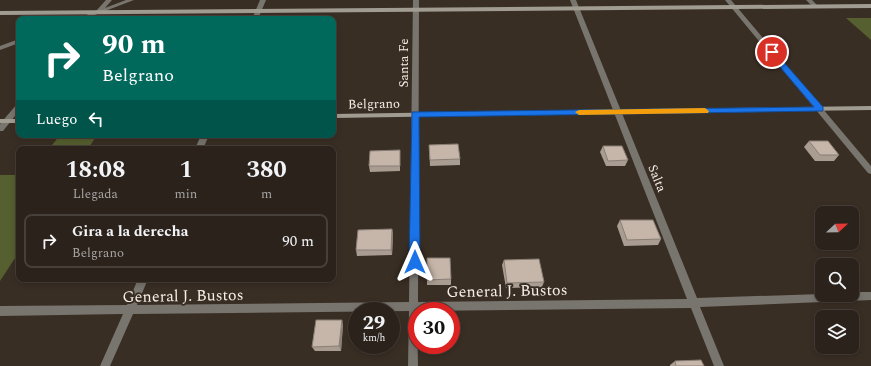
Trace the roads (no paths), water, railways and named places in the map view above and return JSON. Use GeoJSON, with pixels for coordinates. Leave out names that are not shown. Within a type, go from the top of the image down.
{"type":"FeatureCollection","features":[{"type":"Feature","properties":{"kind":"main road"},"geometry":{"type":"LineString","coordinates":[[0,13],[415,9],[575,4],[871,6]]}},
{"type":"Feature","properties":{"kind":"main road","name":"Belgrano"},"geometry":{"type":"LineString","coordinates":[[336,116],[871,108]]}},
{"type":"Feature","properties":{"kind":"main road"},"geometry":{"type":"LineString","coordinates":[[3,121],[16,121]]}},
{"type":"Feature","properties":{"kind":"street"},"geometry":{"type":"LineString","coordinates":[[96,16],[109,0]]}},
{"type":"Feature","properties":{"kind":"street"},"geometry":{"type":"LineString","coordinates":[[88,16],[131,0]]}},
{"type":"Feature","properties":{"kind":"street"},"geometry":{"type":"LineString","coordinates":[[256,16],[263,0]]}},
{"type":"Feature","properties":{"kind":"street","name":"Santa Fe"},"geometry":{"type":"LineString","coordinates":[[415,302],[416,0]]}},
{"type":"Feature","properties":{"kind":"street"},"geometry":{"type":"LineString","coordinates":[[728,0],[871,171]]}},
{"type":"Feature","properties":{"kind":"street"},"geometry":{"type":"LineString","coordinates":[[809,0],[815,6]]}},
{"type":"Feature","properties":{"kind":"street","name":"Salta"},"geometry":{"type":"LineString","coordinates":[[575,4],[719,366]]}},
{"type":"Feature","properties":{"kind":"street"},"geometry":{"type":"LineString","coordinates":[[0,48],[16,42]]}},
{"type":"Feature","properties":{"kind":"street"},"geometry":{"type":"LineString","coordinates":[[0,128],[3,121],[16,109]]}},
{"type":"Feature","properties":{"kind":"street"},"geometry":{"type":"LineString","coordinates":[[105,366],[142,282]]}},
{"type":"Feature","properties":{"kind":"street","name":"General J. Bustos"},"geometry":{"type":"LineString","coordinates":[[460,306],[694,302],[871,296]]}},
{"type":"Feature","properties":{"kind":"street","name":"General J. Bustos"},"geometry":{"type":"LineString","coordinates":[[0,311],[408,307]]}},
{"type":"Feature","properties":{"kind":"street","name":"Santa Fe"},"geometry":{"type":"LineString","coordinates":[[413,354],[413,366]]}}]}
